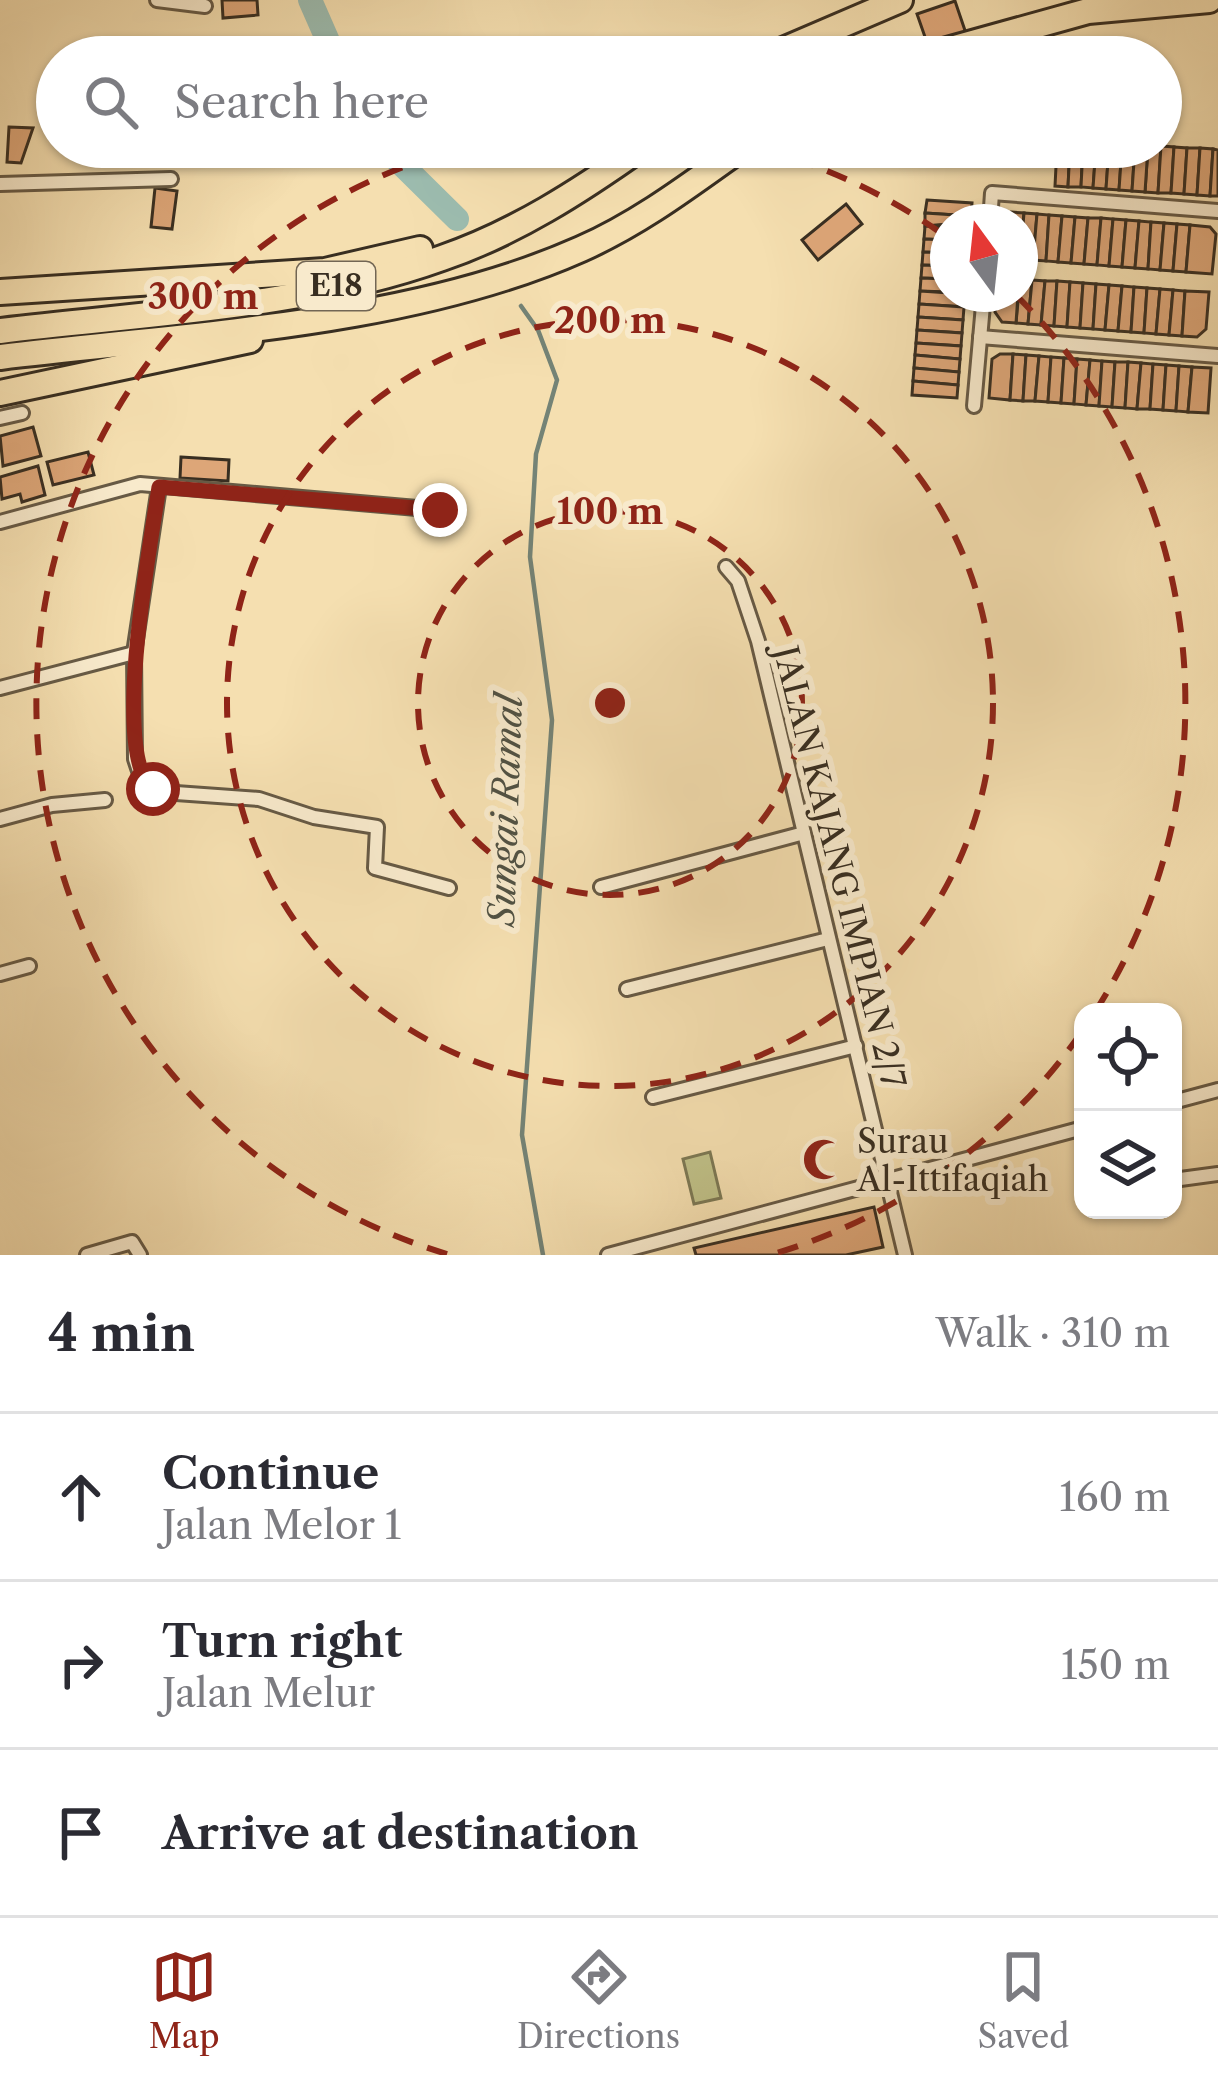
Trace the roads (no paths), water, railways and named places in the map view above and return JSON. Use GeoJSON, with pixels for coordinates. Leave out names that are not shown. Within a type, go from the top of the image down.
{"type":"FeatureCollection","features":[{"type":"Feature","properties":{"kind":"highway"},"geometry":{"type":"LineString","coordinates":[[816,36],[900,0]]}},
{"type":"Feature","properties":{"kind":"highway"},"geometry":{"type":"LineString","coordinates":[[998,36],[1088,11],[1209,0]]}},
{"type":"Feature","properties":{"kind":"highway","name":"E18"},"geometry":{"type":"LineString","coordinates":[[0,331],[294,295],[371,279],[444,258],[574,194],[612,168]]}},
{"type":"Feature","properties":{"kind":"highway","name":"E18"},"geometry":{"type":"LineString","coordinates":[[0,357],[293,320],[410,301],[515,274],[582,249],[654,210],[713,168]]}},
{"type":"Feature","properties":{"kind":"highway"},"geometry":{"type":"LineString","coordinates":[[0,292],[325,271],[430,247],[574,194]]}},
{"type":"Feature","properties":{"kind":"highway"},"geometry":{"type":"LineString","coordinates":[[0,393],[259,338],[293,320]]}},
{"type":"Feature","properties":{"kind":"street"},"geometry":{"type":"LineString","coordinates":[[157,0],[205,6]]}},
{"type":"Feature","properties":{"kind":"street"},"geometry":{"type":"LineString","coordinates":[[0,184],[171,179]]}},
{"type":"Feature","properties":{"kind":"street"},"geometry":{"type":"LineString","coordinates":[[991,204],[992,193],[1218,211]]}},
{"type":"Feature","properties":{"kind":"street"},"geometry":{"type":"LineString","coordinates":[[974,406],[982,312]]}},
{"type":"Feature","properties":{"kind":"street"},"geometry":{"type":"LineString","coordinates":[[980,337],[1218,356]]}},
{"type":"Feature","properties":{"kind":"street"},"geometry":{"type":"LineString","coordinates":[[0,418],[22,413]]}},
{"type":"Feature","properties":{"kind":"street"},"geometry":{"type":"LineString","coordinates":[[0,522],[140,484],[440,510]]}},
{"type":"Feature","properties":{"kind":"street"},"geometry":{"type":"LineString","coordinates":[[159,487],[134,653],[135,759],[148,785],[193,796],[259,799],[314,817],[377,826],[375,868],[449,888]]}},
{"type":"Feature","properties":{"kind":"street","name":"JALAN KAJANG IMPIAN 2/7"},"geometry":{"type":"LineString","coordinates":[[726,567],[738,581],[758,641],[905,1255]]}},
{"type":"Feature","properties":{"kind":"street"},"geometry":{"type":"LineString","coordinates":[[0,688],[134,653]]}},
{"type":"Feature","properties":{"kind":"street"},"geometry":{"type":"LineString","coordinates":[[0,820],[52,806],[106,800]]}},
{"type":"Feature","properties":{"kind":"street"},"geometry":{"type":"LineString","coordinates":[[601,886],[804,833]]}},
{"type":"Feature","properties":{"kind":"street"},"geometry":{"type":"LineString","coordinates":[[627,989],[829,939]]}},
{"type":"Feature","properties":{"kind":"street"},"geometry":{"type":"LineString","coordinates":[[0,974],[29,966]]}},
{"type":"Feature","properties":{"kind":"street"},"geometry":{"type":"LineString","coordinates":[[653,1097],[856,1046]]}},
{"type":"Feature","properties":{"kind":"street"},"geometry":{"type":"LineString","coordinates":[[1182,1100],[1218,1090]]}},
{"type":"Feature","properties":{"kind":"street"},"geometry":{"type":"LineString","coordinates":[[608,1255],[1074,1130]]}},
{"type":"Feature","properties":{"kind":"street"},"geometry":{"type":"LineString","coordinates":[[1182,1179],[1218,1174]]}},
{"type":"Feature","properties":{"kind":"street"},"geometry":{"type":"LineString","coordinates":[[87,1255],[132,1242],[140,1255]]}},
{"type":"Feature","properties":{"kind":"waterway","name":"Sungai Ramal"},"geometry":{"type":"LineString","coordinates":[[310,0],[326,36]]}},
{"type":"Feature","properties":{"kind":"waterway","name":"Sungai Ramal"},"geometry":{"type":"LineString","coordinates":[[405,168],[457,219]]}},
{"type":"Feature","properties":{"kind":"waterway","name":"Sungai Ramal"},"geometry":{"type":"LineString","coordinates":[[521,306],[538,330],[557,380],[536,454],[530,557],[552,720],[522,1135],[543,1255]]}},
{"type":"Feature","properties":{"kind":"place","name":"Surau Al-Ittifaqiah"},"geometry":{"type":"Point","coordinates":[823,1160]}}]}
